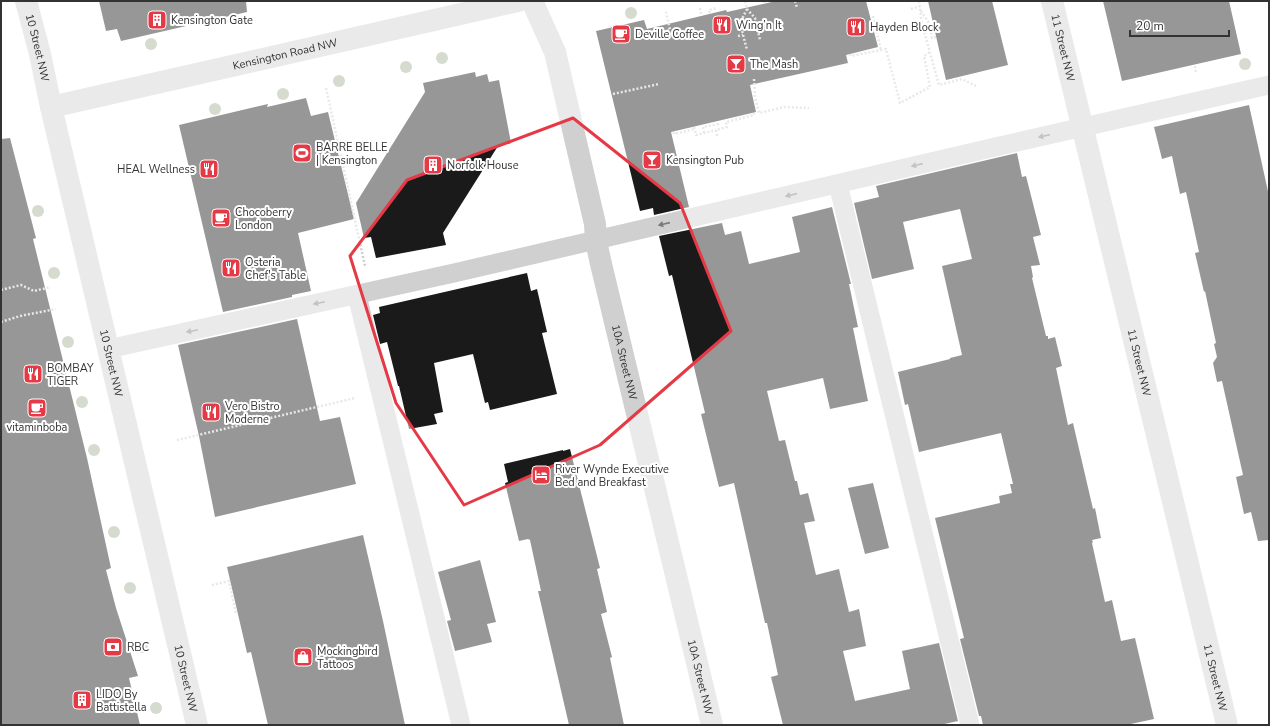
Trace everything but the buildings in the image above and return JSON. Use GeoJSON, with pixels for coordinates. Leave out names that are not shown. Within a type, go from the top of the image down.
{"type":"FeatureCollection","features":[{"type":"Feature","properties":{"kind":"street","name":"10 Street NW"},"geometry":{"type":"LineString","coordinates":[[26,1],[40,54],[51,107],[197,725]]}},
{"type":"Feature","properties":{"kind":"street","name":"Kensington Road NW"},"geometry":{"type":"LineString","coordinates":[[51,107],[518,1]]}},
{"type":"Feature","properties":{"kind":"street","name":"10A Street NW"},"geometry":{"type":"LineString","coordinates":[[532,1],[555,52],[595,224],[596,241],[712,725]]}},
{"type":"Feature","properties":{"kind":"street","name":"11 Street NW"},"geometry":{"type":"LineString","coordinates":[[1052,1],[1227,725]]}},
{"type":"Feature","properties":{"kind":"lane"},"geometry":{"type":"LineString","coordinates":[[108,349],[364,294],[1269,85]]}},
{"type":"Feature","properties":{"kind":"lane"},"geometry":{"type":"LineString","coordinates":[[838,184],[970,725]]}},
{"type":"Feature","properties":{"kind":"lane"},"geometry":{"type":"LineString","coordinates":[[364,294],[380,392],[461,725]]}},
{"type":"Feature","properties":{"kind":"path"},"geometry":{"type":"LineString","coordinates":[[745,1],[747,9],[755,18],[760,40]]}},
{"type":"Feature","properties":{"kind":"path"},"geometry":{"type":"LineString","coordinates":[[795,1],[797,8]]}},
{"type":"Feature","properties":{"kind":"path"},"geometry":{"type":"LineString","coordinates":[[919,1],[922,24],[939,85],[962,79],[976,86]]}},
{"type":"Feature","properties":{"kind":"path"},"geometry":{"type":"LineString","coordinates":[[911,9],[920,6]]}},
{"type":"Feature","properties":{"kind":"path"},"geometry":{"type":"LineString","coordinates":[[700,8],[701,15]]}},
{"type":"Feature","properties":{"kind":"path"},"geometry":{"type":"LineString","coordinates":[[710,13],[709,10],[717,8]]}},
{"type":"Feature","properties":{"kind":"path"},"geometry":{"type":"LineString","coordinates":[[747,9],[740,23],[747,50]]}},
{"type":"Feature","properties":{"kind":"path"},"geometry":{"type":"LineString","coordinates":[[921,11],[929,23],[932,38],[936,37]]}},
{"type":"Feature","properties":{"kind":"path"},"geometry":{"type":"LineString","coordinates":[[658,32],[670,30],[666,12]]}},
{"type":"Feature","properties":{"kind":"path"},"geometry":{"type":"LineString","coordinates":[[873,16],[881,50]]}},
{"type":"Feature","properties":{"kind":"path"},"geometry":{"type":"LineString","coordinates":[[738,36],[743,35]]}},
{"type":"Feature","properties":{"kind":"path"},"geometry":{"type":"LineString","coordinates":[[850,54],[851,56],[886,49],[900,103],[930,87],[924,56],[930,52]]}},
{"type":"Feature","properties":{"kind":"path"},"geometry":{"type":"LineString","coordinates":[[754,79],[755,97],[759,113],[784,107],[809,108]]}},
{"type":"Feature","properties":{"kind":"path"},"geometry":{"type":"LineString","coordinates":[[613,94],[659,84]]}},
{"type":"Feature","properties":{"kind":"path"},"geometry":{"type":"LineString","coordinates":[[326,88],[354,213],[364,294]]}},
{"type":"Feature","properties":{"kind":"path"},"geometry":{"type":"LineString","coordinates":[[675,133],[695,128],[696,134],[704,133],[727,127],[726,122],[753,114]]}},
{"type":"Feature","properties":{"kind":"path"},"geometry":{"type":"LineString","coordinates":[[704,133],[703,127],[718,124],[717,122]]}},
{"type":"Feature","properties":{"kind":"path"},"geometry":{"type":"LineString","coordinates":[[716,130],[717,136]]}},
{"type":"Feature","properties":{"kind":"path"},"geometry":{"type":"LineString","coordinates":[[1,290],[22,285],[34,291],[51,287]]}},
{"type":"Feature","properties":{"kind":"path"},"geometry":{"type":"LineString","coordinates":[[1,322],[20,316],[56,309]]}},
{"type":"Feature","properties":{"kind":"path"},"geometry":{"type":"LineString","coordinates":[[177,440],[380,392]]}},
{"type":"Feature","properties":{"kind":"path"},"geometry":{"type":"LineString","coordinates":[[212,585],[228,581],[236,613],[238,613]]}},
{"type":"Feature","properties":{"kind":"highlighted area"},"geometry":{"type":"Polygon","coordinates":[[[573,118],[680,203],[731,331],[600,445],[464,505],[396,403],[350,256],[407,180],[573,118]]]}},
{"type":"Feature","properties":{"kind":"place","name":"Kensington Gate"},"geometry":{"type":"Point","coordinates":[157,20]}},
{"type":"Feature","properties":{"kind":"place","name":"Wing’n It"},"geometry":{"type":"Point","coordinates":[722,25]}},
{"type":"Feature","properties":{"kind":"place","name":"Hayden Block"},"geometry":{"type":"Point","coordinates":[856,27]}},
{"type":"Feature","properties":{"kind":"place","name":"Deville Coffee"},"geometry":{"type":"Point","coordinates":[621,34]}},
{"type":"Feature","properties":{"kind":"place","name":"The Mash"},"geometry":{"type":"Point","coordinates":[736,64]}},
{"type":"Feature","properties":{"kind":"place","name":"BARRE BELLE | Kensington"},"geometry":{"type":"Point","coordinates":[302,153]}},
{"type":"Feature","properties":{"kind":"place","name":"Kensington Pub"},"geometry":{"type":"Point","coordinates":[652,160]}},
{"type":"Feature","properties":{"kind":"place","name":"Norfolk House"},"geometry":{"type":"Point","coordinates":[433,165]}},
{"type":"Feature","properties":{"kind":"place","name":"HEAL Wellness"},"geometry":{"type":"Point","coordinates":[209,169]}},
{"type":"Feature","properties":{"kind":"place","name":"Chocoberry London"},"geometry":{"type":"Point","coordinates":[221,218]}},
{"type":"Feature","properties":{"kind":"place","name":"Osteria Chef's Table"},"geometry":{"type":"Point","coordinates":[231,268]}},
{"type":"Feature","properties":{"kind":"place","name":"BOMBAY TIGER"},"geometry":{"type":"Point","coordinates":[33,374]}},
{"type":"Feature","properties":{"kind":"place","name":"vitaminboba"},"geometry":{"type":"Point","coordinates":[37,408]}},
{"type":"Feature","properties":{"kind":"place","name":"Vero Bistro Moderne"},"geometry":{"type":"Point","coordinates":[211,412]}},
{"type":"Feature","properties":{"kind":"place","name":"River Wynde Executive Bed and Breakfast"},"geometry":{"type":"Point","coordinates":[541,475]}},
{"type":"Feature","properties":{"kind":"place","name":"RBC"},"geometry":{"type":"Point","coordinates":[113,647]}},
{"type":"Feature","properties":{"kind":"place","name":"Mockingbird Tattoos"},"geometry":{"type":"Point","coordinates":[303,657]}},
{"type":"Feature","properties":{"kind":"place","name":"LIDO By Battistella"},"geometry":{"type":"Point","coordinates":[82,700]}}]}
